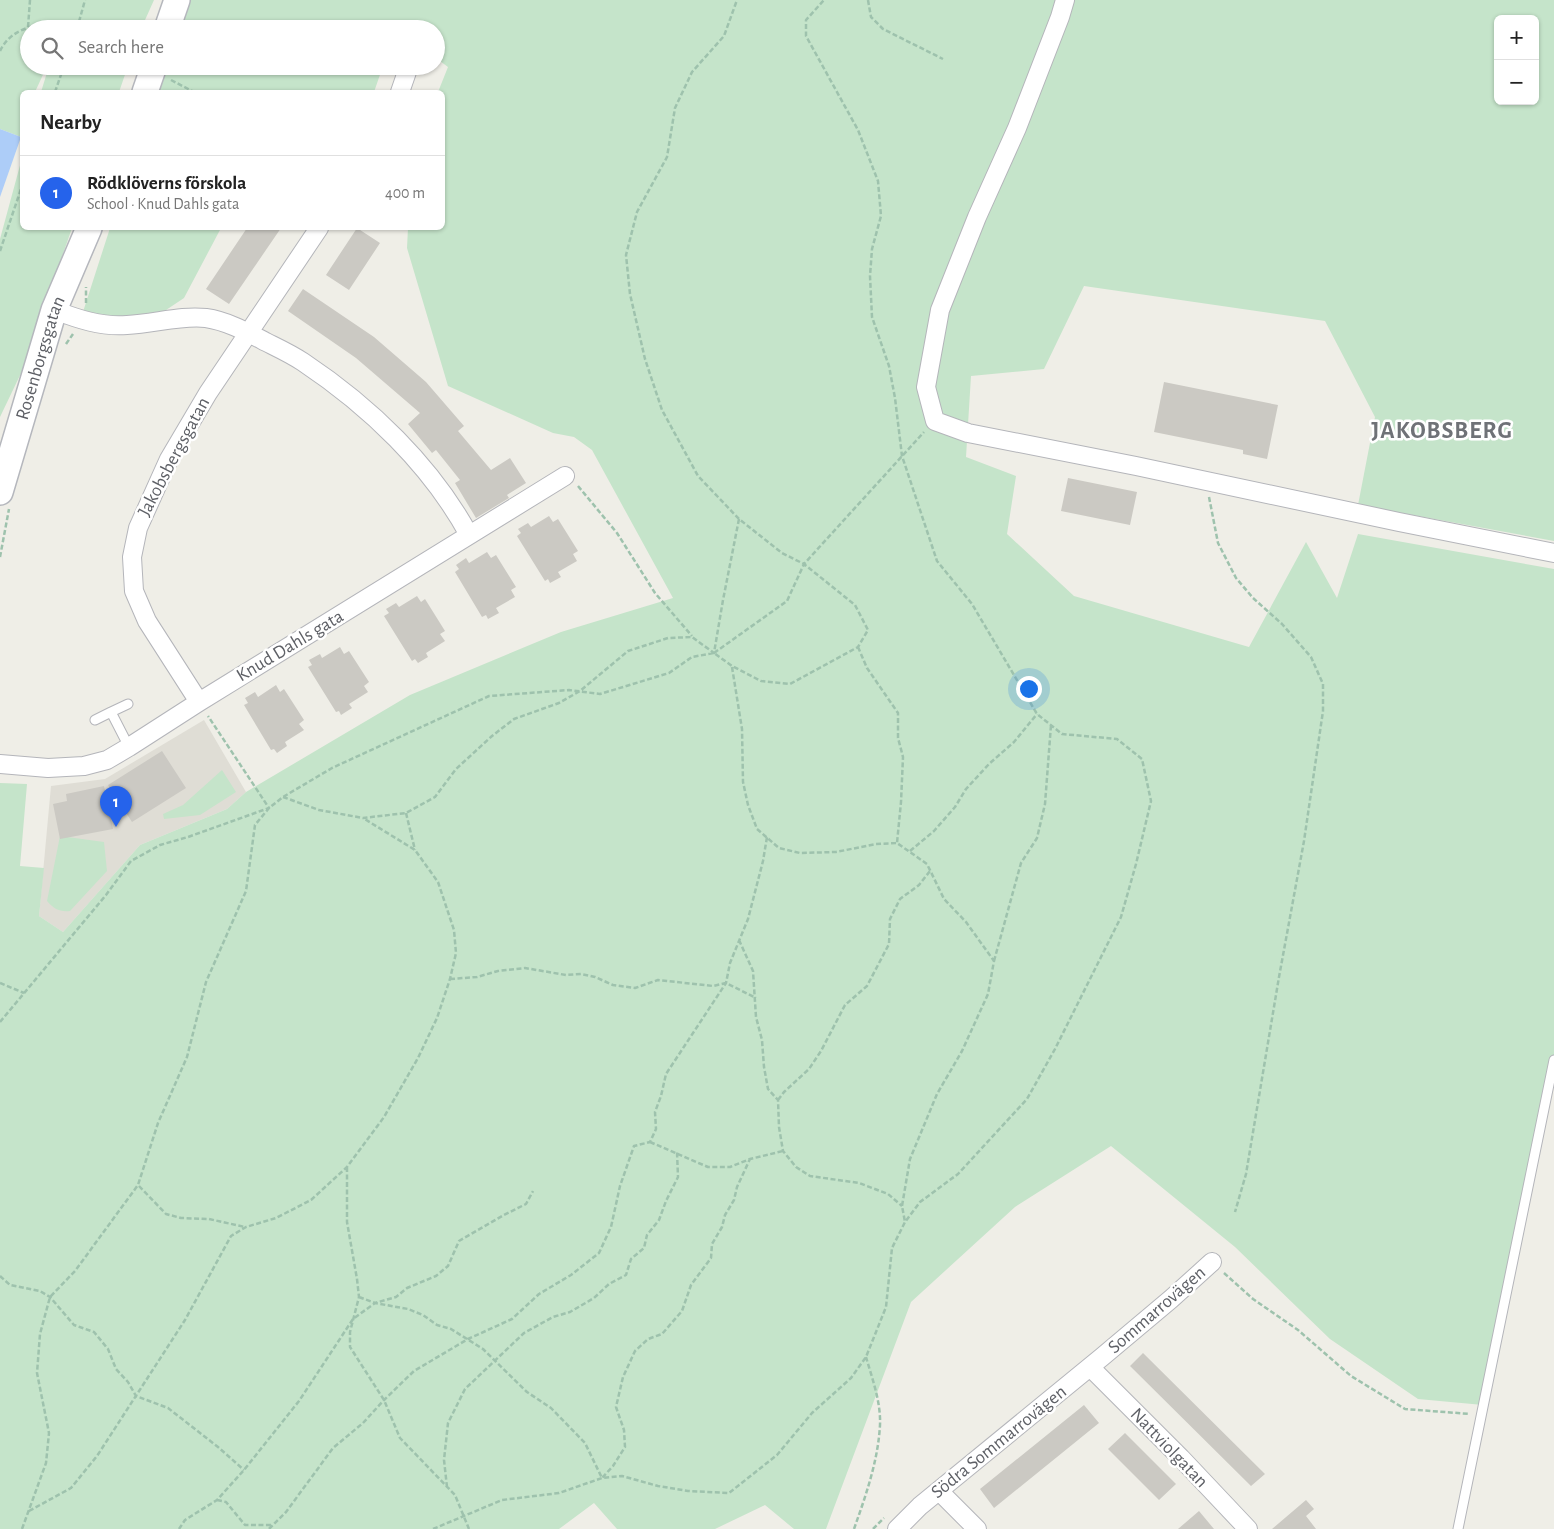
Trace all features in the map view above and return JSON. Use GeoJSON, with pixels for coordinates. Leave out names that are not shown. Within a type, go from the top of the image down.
{"type":"FeatureCollection","features":[{"type":"Feature","properties":{"kind":"street"},"geometry":{"type":"LineString","coordinates":[[170,20],[177,0]]}},
{"type":"Feature","properties":{"kind":"street"},"geometry":{"type":"LineString","coordinates":[[1065,0],[1017,128],[977,217],[940,310],[926,387],[936,421],[968,433],[1554,553]]}},
{"type":"Feature","properties":{"kind":"street"},"geometry":{"type":"LineString","coordinates":[[146,90],[157,75]]}},
{"type":"Feature","properties":{"kind":"street"},"geometry":{"type":"LineString","coordinates":[[401,90],[406,75]]}},
{"type":"Feature","properties":{"kind":"street","name":"Rosenborgsgatan"},"geometry":{"type":"LineString","coordinates":[[0,492],[54,310],[88,230]]}},
{"type":"Feature","properties":{"kind":"street","name":"Jakobsbergsgatan"},"geometry":{"type":"LineString","coordinates":[[198,702],[147,621],[141,608],[134,591],[132,575],[133,545],[148,502],[169,459],[208,393],[318,230]]}},
{"type":"Feature","properties":{"kind":"street"},"geometry":{"type":"LineString","coordinates":[[54,310],[94,324],[116,326],[185,318],[224,322],[301,361],[377,419],[413,457],[457,512],[469,535]]}},
{"type":"Feature","properties":{"kind":"street","name":"Knud Dahls gata"},"geometry":{"type":"LineString","coordinates":[[0,764],[48,768],[84,766],[107,760],[565,476]]}},
{"type":"Feature","properties":{"kind":"street","name":"Sommarrovägen"},"geometry":{"type":"LineString","coordinates":[[1096,1362],[1212,1262]]}},
{"type":"Feature","properties":{"kind":"street","name":"Södra Sommarrovägen"},"geometry":{"type":"LineString","coordinates":[[897,1529],[920,1506],[1096,1362]]}},
{"type":"Feature","properties":{"kind":"street","name":"Nattviolgatan"},"geometry":{"type":"LineString","coordinates":[[1096,1362],[1244,1528]]}},
{"type":"Feature","properties":{"kind":"street"},"geometry":{"type":"LineString","coordinates":[[939,1491],[977,1529]]}},
{"type":"Feature","properties":{"kind":"lane"},"geometry":{"type":"LineString","coordinates":[[95,720],[128,704]]}},
{"type":"Feature","properties":{"kind":"lane"},"geometry":{"type":"LineString","coordinates":[[111,712],[129,748]]}},
{"type":"Feature","properties":{"kind":"lane"},"geometry":{"type":"LineString","coordinates":[[1458,1529],[1554,1060]]}},
{"type":"Feature","properties":{"kind":"path"},"geometry":{"type":"LineString","coordinates":[[29,20],[30,0]]}},
{"type":"Feature","properties":{"kind":"path"},"geometry":{"type":"LineString","coordinates":[[79,20],[85,0]]}},
{"type":"Feature","properties":{"kind":"path"},"geometry":{"type":"LineString","coordinates":[[565,476],[589,497],[617,533],[655,593],[692,637],[732,666],[761,681],[790,684],[858,647],[868,630],[855,605],[804,564],[782,553],[739,519],[698,476],[662,410],[645,359],[630,294],[626,256],[637,212],[667,157],[675,108],[692,72],[724,36],[737,0]]}},
{"type":"Feature","properties":{"kind":"path"},"geometry":{"type":"LineString","coordinates":[[433,1529],[502,1500],[559,1493],[602,1478],[622,1476],[658,1486],[688,1491],[729,1493],[777,1455],[812,1414],[851,1378],[866,1357],[886,1307],[892,1248],[905,1222],[920,1202],[958,1174],[1027,1099],[1121,917],[1136,864],[1151,801],[1142,759],[1117,739],[1062,734],[1037,714],[972,604],[937,561],[902,456],[895,398],[888,366],[872,317],[870,276],[872,249],[881,216],[878,181],[858,130],[806,36],[806,20],[818,4],[824,0]]}},
{"type":"Feature","properties":{"kind":"path"},"geometry":{"type":"LineString","coordinates":[[868,0],[871,17],[884,29],[943,59]]}},
{"type":"Feature","properties":{"kind":"path"},"geometry":{"type":"LineString","coordinates":[[0,51],[20,29]]}},
{"type":"Feature","properties":{"kind":"path"},"geometry":{"type":"LineString","coordinates":[[56,90],[61,75]]}},
{"type":"Feature","properties":{"kind":"path"},"geometry":{"type":"LineString","coordinates":[[166,75],[191,90]]}},
{"type":"Feature","properties":{"kind":"path"},"geometry":{"type":"LineString","coordinates":[[0,251],[20,192]]}},
{"type":"Feature","properties":{"kind":"path"},"geometry":{"type":"LineString","coordinates":[[22,1529],[46,1463],[49,1432],[37,1372],[40,1334],[50,1297],[75,1271],[138,1185],[158,1123],[187,1057],[206,982],[246,890],[255,825],[269,808],[282,797],[332,768],[489,696],[569,690],[600,694],[669,673],[692,657],[714,653],[787,601],[804,564],[936,421]]}},
{"type":"Feature","properties":{"kind":"path"},"geometry":{"type":"LineString","coordinates":[[1206,481],[1218,543],[1236,578],[1253,598],[1282,624],[1311,657],[1323,684],[1323,711],[1307,821],[1246,1174],[1235,1212]]}},
{"type":"Feature","properties":{"kind":"path"},"geometry":{"type":"LineString","coordinates":[[714,653],[739,519]]}},
{"type":"Feature","properties":{"kind":"path"},"geometry":{"type":"LineString","coordinates":[[282,797],[319,810],[363,818],[406,813],[435,797],[456,768],[514,719],[559,703],[580,691],[628,651],[668,638],[692,637]]}},
{"type":"Feature","properties":{"kind":"path"},"geometry":{"type":"LineString","coordinates":[[858,647],[867,668],[898,713],[898,738],[903,757],[897,843]]}},
{"type":"Feature","properties":{"kind":"path"},"geometry":{"type":"LineString","coordinates":[[732,666],[742,729],[743,782],[748,805],[757,829],[779,848],[800,853],[836,852],[876,844],[897,843],[927,864],[944,899],[966,922],[994,961]]}},
{"type":"Feature","properties":{"kind":"path"},"geometry":{"type":"LineString","coordinates":[[198,702],[269,808]]}},
{"type":"Feature","properties":{"kind":"path"},"geometry":{"type":"LineString","coordinates":[[910,851],[934,831],[955,807],[966,789],[989,764],[1014,742],[1037,714]]}},
{"type":"Feature","properties":{"kind":"path"},"geometry":{"type":"LineString","coordinates":[[905,1222],[902,1206],[910,1159],[936,1094],[962,1051],[988,994],[994,961],[1021,863],[1037,838],[1045,804],[1051,725]]}},
{"type":"Feature","properties":{"kind":"path"},"geometry":{"type":"LineString","coordinates":[[0,1022],[106,895],[130,861],[160,845],[269,808]]}},
{"type":"Feature","properties":{"kind":"path"},"geometry":{"type":"LineString","coordinates":[[28,1511],[71,1488],[97,1456],[185,1320],[231,1236],[246,1227],[276,1218],[311,1200],[347,1167],[384,1118],[418,1058],[437,1018],[450,979],[456,953],[454,930],[438,882],[415,850],[406,813]]}},
{"type":"Feature","properties":{"kind":"path"},"geometry":{"type":"LineString","coordinates":[[363,818],[415,850]]}},
{"type":"Feature","properties":{"kind":"path"},"geometry":{"type":"LineString","coordinates":[[650,1142],[656,1129],[656,1112],[666,1074],[674,1058],[705,1016],[714,998],[726,983],[730,963],[748,919],[767,837]]}},
{"type":"Feature","properties":{"kind":"path"},"geometry":{"type":"LineString","coordinates":[[902,1206],[888,1194],[859,1183],[810,1176],[796,1167],[783,1151],[779,1127],[778,1100],[809,1069],[821,1051],[845,1005],[867,986],[889,944],[890,919],[900,899],[919,885],[930,872]]}},
{"type":"Feature","properties":{"kind":"path"},"geometry":{"type":"LineString","coordinates":[[739,940],[753,970],[756,1017],[762,1040],[768,1089],[778,1100]]}},
{"type":"Feature","properties":{"kind":"path"},"geometry":{"type":"LineString","coordinates":[[450,979],[477,977],[498,971],[525,968],[566,975],[581,974],[595,977],[613,985],[634,988],[658,980],[714,986],[726,983],[756,998]]}},
{"type":"Feature","properties":{"kind":"path"},"geometry":{"type":"LineString","coordinates":[[0,983],[24,993]]}},
{"type":"Feature","properties":{"kind":"path"},"geometry":{"type":"LineString","coordinates":[[269,1529],[286,1512],[333,1448],[363,1424],[384,1400],[414,1371],[468,1339],[512,1319],[538,1294],[572,1275],[599,1253],[611,1227],[620,1186],[634,1146],[650,1142],[677,1152],[708,1167],[730,1166],[783,1151]]}},
{"type":"Feature","properties":{"kind":"path"},"geometry":{"type":"LineString","coordinates":[[447,1487],[444,1460],[448,1423],[464,1389],[524,1333],[553,1318],[570,1312],[594,1298],[609,1284],[626,1274],[631,1259],[644,1248],[647,1235],[660,1220],[666,1201],[678,1177],[677,1152]]}},
{"type":"Feature","properties":{"kind":"path"},"geometry":{"type":"LineString","coordinates":[[602,1478],[625,1447],[624,1430],[616,1408],[623,1377],[635,1351],[648,1339],[662,1334],[682,1311],[691,1285],[710,1258],[712,1244],[722,1227],[725,1215],[734,1200],[737,1187],[750,1159]]}},
{"type":"Feature","properties":{"kind":"path"},"geometry":{"type":"LineString","coordinates":[[347,1167],[346,1222],[357,1279],[358,1297],[350,1332],[350,1347],[384,1400],[400,1438],[455,1495],[469,1529]]}},
{"type":"Feature","properties":{"kind":"path"},"geometry":{"type":"LineString","coordinates":[[138,1185],[166,1214],[181,1218],[209,1219],[246,1227]]}},
{"type":"Feature","properties":{"kind":"path"},"geometry":{"type":"LineString","coordinates":[[180,1529],[185,1520],[217,1500],[244,1470],[299,1401],[353,1319],[375,1303],[396,1297],[407,1288],[436,1276],[448,1266],[459,1241],[504,1214],[526,1204],[533,1191]]}},
{"type":"Feature","properties":{"kind":"path"},"geometry":{"type":"LineString","coordinates":[[1212,1262],[1252,1299],[1298,1330],[1351,1376],[1405,1409],[1481,1414]]}},
{"type":"Feature","properties":{"kind":"path"},"geometry":{"type":"LineString","coordinates":[[0,1276],[10,1285],[40,1291],[50,1297],[74,1325],[94,1332],[108,1349],[116,1369],[128,1382],[136,1396],[168,1408],[244,1470]]}},
{"type":"Feature","properties":{"kind":"path"},"geometry":{"type":"LineString","coordinates":[[358,1297],[375,1303],[408,1309],[423,1314],[437,1324],[451,1328],[483,1349],[526,1392],[551,1408],[585,1443],[602,1478]]}},
{"type":"Feature","properties":{"kind":"path"},"geometry":{"type":"LineString","coordinates":[[854,1529],[871,1479],[880,1424],[876,1391],[866,1357]]}},
{"type":"Feature","properties":{"kind":"path"},"geometry":{"type":"LineString","coordinates":[[217,1500],[226,1502],[245,1525],[272,1526]]}},
{"type":"Feature","properties":{"kind":"shaded area"},"geometry":{"type":"Polygon","coordinates":[[[204,720],[246,792],[227,809],[140,845],[63,932],[39,916],[51,786],[105,779],[204,720]]]}},
{"type":"Feature","properties":{"kind":"green space"},"geometry":{"type":"Polygon","coordinates":[[[0,0],[154,0],[145,20],[20,20],[20,75],[43,75],[36,90],[20,90],[20,137],[0,129],[0,0]]]}},
{"type":"Feature","properties":{"kind":"green space"},"geometry":{"type":"Polygon","coordinates":[[[188,0],[1554,0],[1554,541],[1358,505],[1375,417],[1325,321],[1084,286],[1044,369],[971,376],[966,457],[1016,476],[1007,534],[1074,596],[1249,647],[1306,542],[1337,598],[1358,534],[1554,569],[1554,1060],[1483,1405],[1418,1399],[1330,1339],[1235,1247],[1111,1146],[1015,1207],[911,1302],[826,1529],[794,1529],[765,1505],[715,1529],[617,1529],[594,1503],[559,1529],[0,1529],[0,783],[27,784],[20,866],[44,868],[39,916],[63,932],[140,845],[227,809],[246,792],[410,695],[561,632],[673,598],[592,450],[574,437],[553,433],[448,386],[407,248],[408,230],[445,230],[445,90],[439,90],[448,67],[445,65],[445,20],[181,20],[188,0]]]}},
{"type":"Feature","properties":{"kind":"green space"},"geometry":{"type":"Polygon","coordinates":[[[46,75],[125,75],[120,90],[42,90],[46,75]]]}},
{"type":"Feature","properties":{"kind":"green space"},"geometry":{"type":"Polygon","coordinates":[[[162,75],[380,75],[375,90],[157,90],[162,75]]]}},
{"type":"Feature","properties":{"kind":"green space"},"geometry":{"type":"Polygon","coordinates":[[[20,165],[20,230],[71,230],[23,369],[0,417],[0,239],[20,165]]]}},
{"type":"Feature","properties":{"kind":"green space"},"geometry":{"type":"Polygon","coordinates":[[[109,230],[220,230],[184,298],[163,312],[119,318],[82,315],[109,230]]]}},
{"type":"Feature","properties":{"kind":"green space"},"geometry":{"type":"Polygon","coordinates":[[[222,770],[236,792],[200,815],[164,819],[163,814],[183,805],[222,770]]]}},
{"type":"Feature","properties":{"kind":"green space"},"geometry":{"type":"Polygon","coordinates":[[[60,836],[104,842],[107,871],[70,911],[57,909],[47,901],[60,836]]]}},
{"type":"Feature","properties":{"kind":"water"},"geometry":{"type":"Polygon","coordinates":[[[0,129],[20,137],[20,140],[0,197],[0,129]]]}},
{"type":"Feature","properties":{"kind":"building"},"geometry":{"type":"Polygon","coordinates":[[[246,230],[280,230],[229,304],[206,289],[246,230]]]}},
{"type":"Feature","properties":{"kind":"building"},"geometry":{"type":"Polygon","coordinates":[[[356,230],[360,230],[380,243],[349,290],[326,275],[356,230]]]}},
{"type":"Feature","properties":{"kind":"building"},"geometry":{"type":"Polygon","coordinates":[[[303,289],[374,337],[426,382],[464,426],[458,431],[491,470],[510,458],[526,483],[507,495],[509,498],[476,518],[455,483],[460,480],[436,450],[432,453],[408,424],[420,413],[356,358],[288,311],[303,289]]]}},
{"type":"Feature","properties":{"kind":"building"},"geometry":{"type":"Polygon","coordinates":[[[1164,382],[1278,405],[1267,459],[1243,454],[1243,450],[1154,432],[1164,382]]]}},
{"type":"Feature","properties":{"kind":"building"},"geometry":{"type":"Polygon","coordinates":[[[1068,478],[1137,492],[1130,525],[1061,511],[1068,478]]]}},
{"type":"Feature","properties":{"kind":"building"},"geometry":{"type":"Polygon","coordinates":[[[549,516],[553,522],[558,519],[578,551],[573,554],[577,561],[558,572],[561,577],[550,583],[548,579],[545,581],[517,536],[521,533],[518,529],[528,523],[531,527],[549,516]]]}},
{"type":"Feature","properties":{"kind":"building"},"geometry":{"type":"Polygon","coordinates":[[[487,552],[491,558],[496,555],[516,587],[511,590],[515,597],[496,608],[499,613],[488,619],[486,615],[482,617],[455,572],[459,569],[456,565],[466,558],[469,563],[487,552]]]}},
{"type":"Feature","properties":{"kind":"building"},"geometry":{"type":"Polygon","coordinates":[[[417,596],[421,602],[425,599],[445,631],[440,634],[445,641],[426,653],[428,657],[418,663],[415,659],[412,661],[384,616],[389,613],[386,609],[396,603],[399,607],[417,596]]]}},
{"type":"Feature","properties":{"kind":"building"},"geometry":{"type":"Polygon","coordinates":[[[340,647],[344,654],[349,651],[369,682],[364,686],[368,692],[349,704],[352,708],[341,715],[339,711],[336,712],[308,667],[312,665],[309,660],[320,654],[322,658],[340,647]]]}},
{"type":"Feature","properties":{"kind":"building"},"geometry":{"type":"Polygon","coordinates":[[[276,685],[280,692],[284,689],[304,720],[299,724],[304,730],[285,742],[287,746],[277,753],[274,749],[271,750],[244,705],[248,703],[245,698],[255,692],[258,697],[276,685]]]}},
{"type":"Feature","properties":{"kind":"building"},"geometry":{"type":"Polygon","coordinates":[[[162,751],[186,788],[132,822],[108,785],[162,751]]]}},
{"type":"Feature","properties":{"kind":"building"},"geometry":{"type":"Polygon","coordinates":[[[104,786],[113,829],[60,839],[53,804],[67,801],[66,794],[104,786]]]}},
{"type":"Feature","properties":{"kind":"building"},"geometry":{"type":"Polygon","coordinates":[[[1143,1353],[1265,1474],[1251,1486],[1130,1366],[1143,1353]]]}},
{"type":"Feature","properties":{"kind":"building"},"geometry":{"type":"Polygon","coordinates":[[[1084,1405],[1099,1423],[994,1508],[980,1489],[1084,1405]]]}},
{"type":"Feature","properties":{"kind":"building"},"geometry":{"type":"Polygon","coordinates":[[[1125,1433],[1176,1484],[1159,1500],[1108,1449],[1125,1433]]]}},
{"type":"Feature","properties":{"kind":"building"},"geometry":{"type":"Polygon","coordinates":[[[1306,1500],[1314,1509],[1306,1516],[1316,1529],[1272,1529],[1306,1500]]]}},
{"type":"Feature","properties":{"kind":"building"},"geometry":{"type":"Polygon","coordinates":[[[1199,1511],[1214,1529],[1178,1529],[1199,1511]]]}},
{"type":"Feature","properties":{"kind":"place","name":"Rödklöverns förskola"},"geometry":{"type":"Point","coordinates":[116,827]}},
{"type":"Feature","properties":{"kind":"district","name":"JAKOBSBERG"},"geometry":{"type":"Point","coordinates":[1442,431]}}]}
